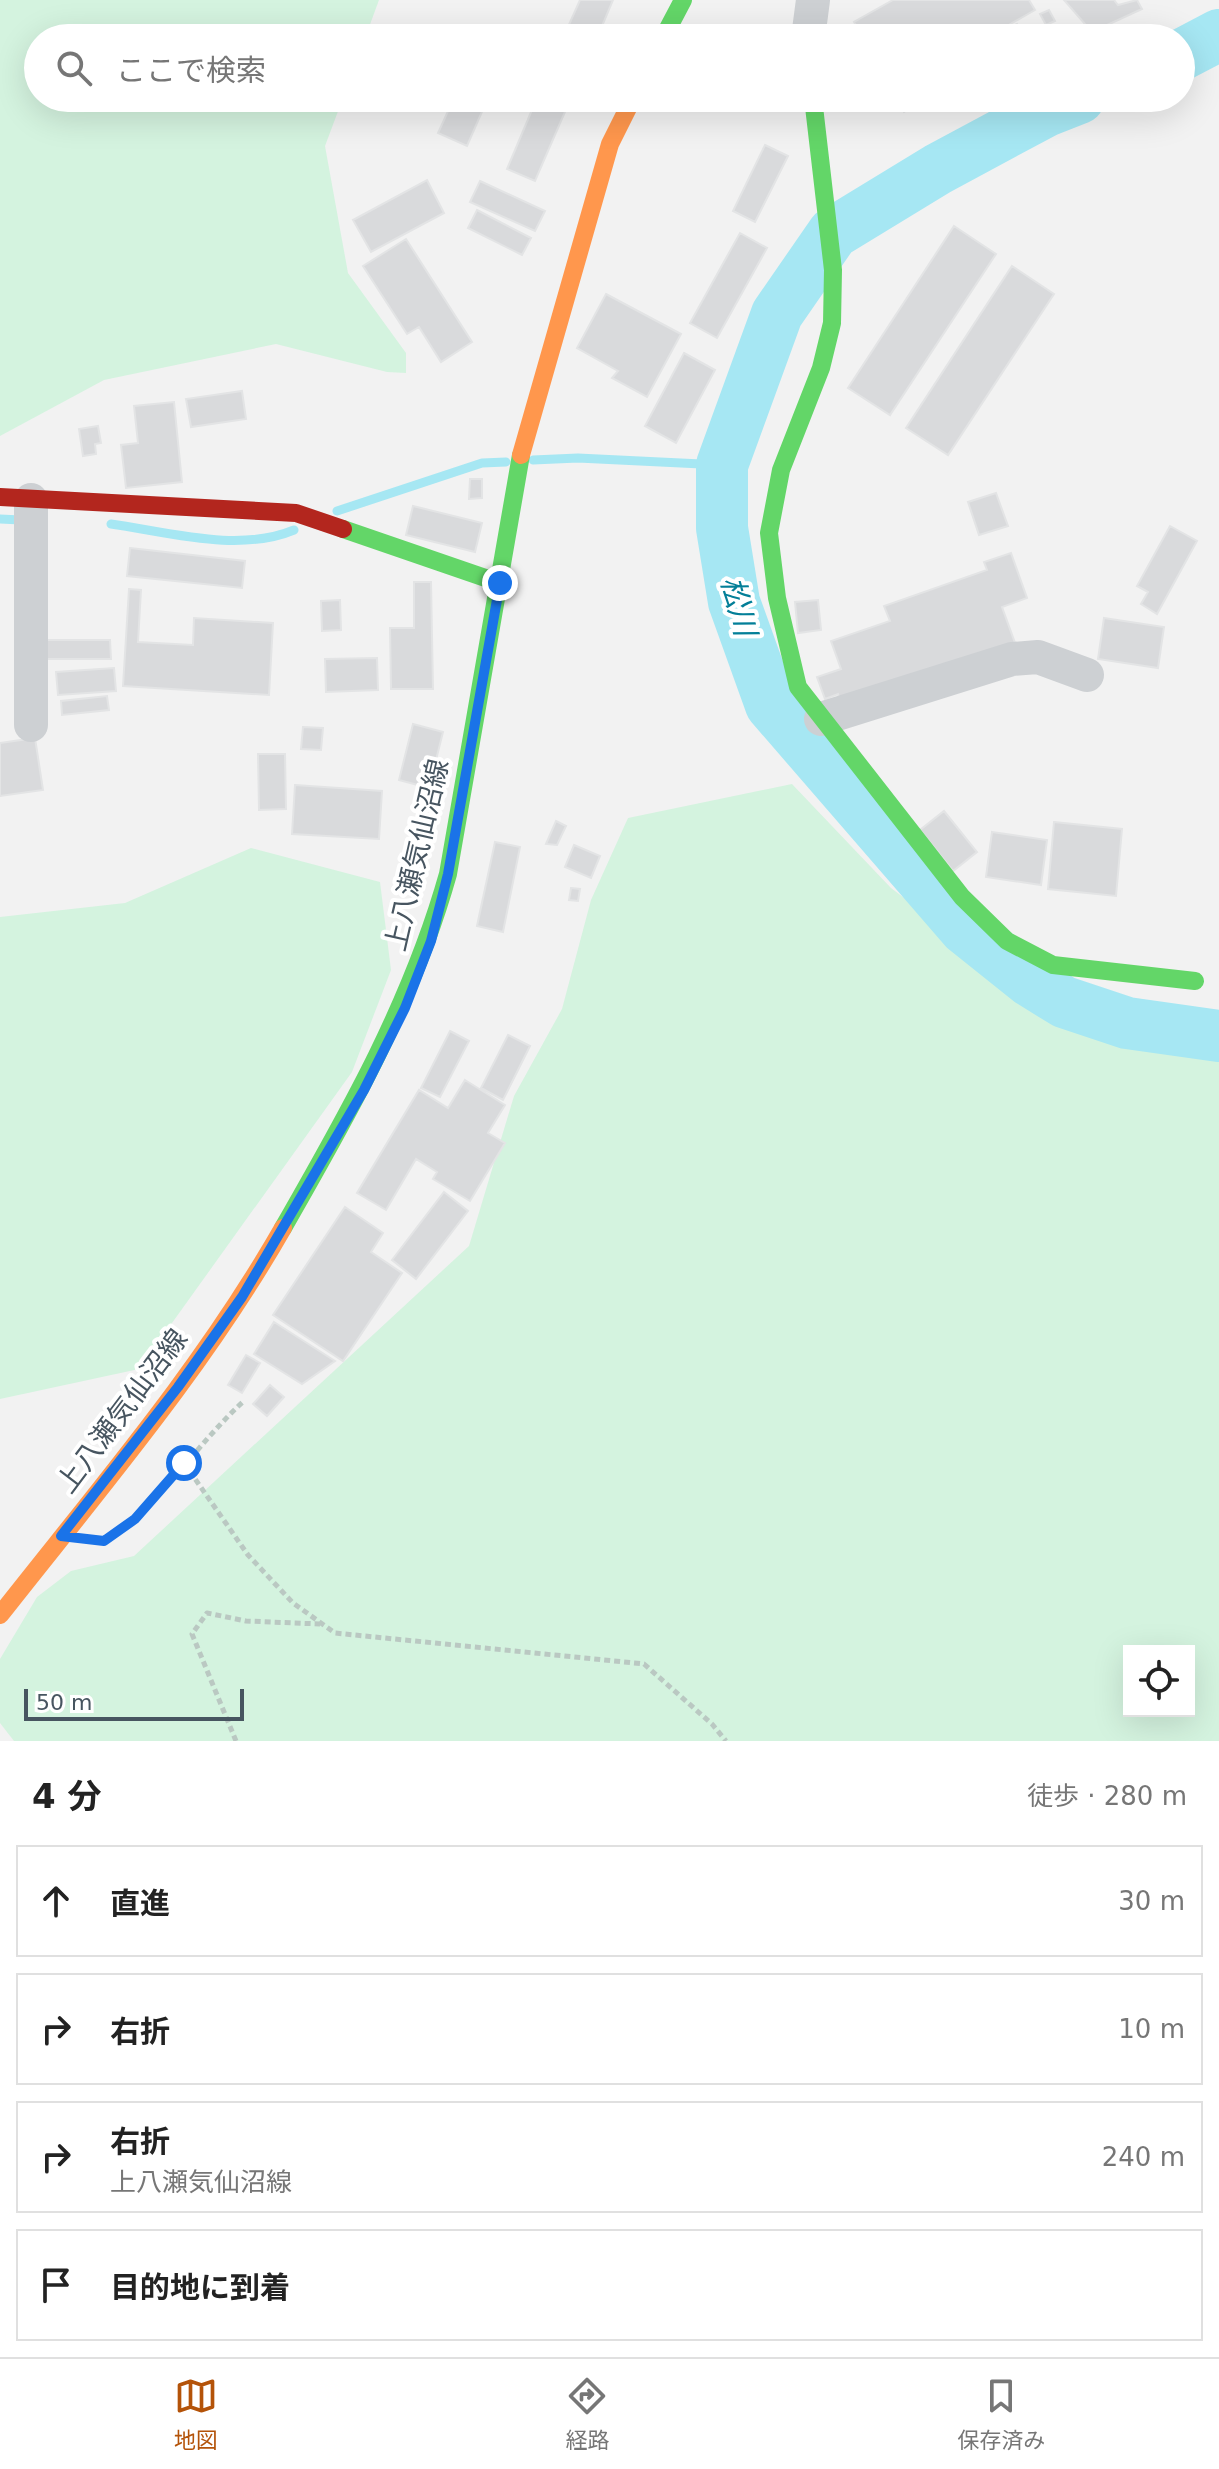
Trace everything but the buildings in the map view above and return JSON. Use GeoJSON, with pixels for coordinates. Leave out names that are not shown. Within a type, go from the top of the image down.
{"type":"FeatureCollection","features":[{"type":"Feature","properties":{"kind":"main road"},"geometry":{"type":"LineString","coordinates":[[670,24],[683,0]]}},
{"type":"Feature","properties":{"kind":"main road","name":"上八瀬気仙沼線"},"geometry":{"type":"LineString","coordinates":[[0,1615],[178,1387],[242,1297],[364,1090],[405,1008],[431,941],[448,874],[525,430],[610,144],[626,112]]}},
{"type":"Feature","properties":{"kind":"main road"},"geometry":{"type":"LineString","coordinates":[[815,112],[833,270],[832,323],[821,368],[781,470],[769,533],[777,598],[798,687],[962,897],[1007,941],[1053,965],[1195,981]]}},
{"type":"Feature","properties":{"kind":"main road"},"geometry":{"type":"LineString","coordinates":[[21,498],[296,513],[500,583]]}},
{"type":"Feature","properties":{"kind":"street"},"geometry":{"type":"LineString","coordinates":[[810,24],[813,0]]}},
{"type":"Feature","properties":{"kind":"street"},"geometry":{"type":"LineString","coordinates":[[21,498],[31,540],[31,725]]}},
{"type":"Feature","properties":{"kind":"street"},"geometry":{"type":"LineString","coordinates":[[821,719],[1012,659],[1038,657],[1087,675]]}},
{"type":"Feature","properties":{"kind":"path"},"geometry":{"type":"LineString","coordinates":[[61,1536],[104,1541],[135,1519],[245,1400]]}},
{"type":"Feature","properties":{"kind":"path"},"geometry":{"type":"LineString","coordinates":[[184,1463],[248,1555],[293,1603],[335,1633],[644,1664],[712,1724],[726,1741]]}},
{"type":"Feature","properties":{"kind":"path"},"geometry":{"type":"LineString","coordinates":[[236,1741],[192,1634],[207,1613],[246,1621],[321,1624]]}},
{"type":"Feature","properties":{"kind":"green space"},"geometry":{"type":"Polygon","coordinates":[[[0,0],[379,0],[370,24],[24,24],[24,112],[338,112],[325,146],[348,273],[406,353],[406,373],[387,372],[276,344],[104,380],[0,436],[0,0]]]}},
{"type":"Feature","properties":{"kind":"green space"},"geometry":{"type":"Polygon","coordinates":[[[792,784],[891,888],[1059,1015],[1149,1044],[1187,1050],[1219,1033],[1219,1741],[14,1741],[0,1723],[0,1659],[37,1597],[71,1571],[134,1556],[469,1246],[514,1096],[562,1009],[591,900],[628,818],[792,784]]]}},
{"type":"Feature","properties":{"kind":"green space"},"geometry":{"type":"Polygon","coordinates":[[[251,848],[380,882],[391,970],[352,1072],[139,1369],[0,1399],[0,917],[125,903],[251,848]]]}},
{"type":"Feature","properties":{"kind":"waterway","name":"松川"},"geometry":{"type":"LineString","coordinates":[[1195,48],[1219,35]]}},
{"type":"Feature","properties":{"kind":"waterway","name":"松川"},"geometry":{"type":"LineString","coordinates":[[1044,112],[938,169],[833,233],[777,314],[722,465],[722,528],[734,602],[771,705],[965,929],[1030,981],[1064,1002],[1127,1023],[1219,1036]]}},
{"type":"Feature","properties":{"kind":"waterway"},"geometry":{"type":"LineString","coordinates":[[533,460],[578,458],[722,465]]}},
{"type":"Feature","properties":{"kind":"waterway"},"geometry":{"type":"LineString","coordinates":[[337,511],[482,463],[506,462]]}},
{"type":"Feature","properties":{"kind":"waterway"},"geometry":{"type":"LineString","coordinates":[[0,519],[21,520]]}},
{"type":"Feature","properties":{"kind":"waterway"},"geometry":{"type":"LineString","coordinates":[[111,524],[227,540],[273,537],[294,530]]}},
{"type":"Feature","properties":{"kind":"traffic: fast"},"geometry":{"type":"LineString","coordinates":[[670,24],[683,0]]}},
{"type":"Feature","properties":{"kind":"traffic: fast"},"geometry":{"type":"LineString","coordinates":[[815,112],[833,270],[832,323],[821,368],[781,470],[769,533],[777,598],[798,687],[962,897],[1007,941],[1053,965],[1195,981]]}},
{"type":"Feature","properties":{"kind":"traffic: fast"},"geometry":{"type":"LineString","coordinates":[[283,1228],[377,1056],[416,967],[448,874],[521,455]]}},
{"type":"Feature","properties":{"kind":"traffic: fast"},"geometry":{"type":"LineString","coordinates":[[343,529],[500,583]]}},
{"type":"Feature","properties":{"kind":"traffic: slow"},"geometry":{"type":"LineString","coordinates":[[521,455],[610,144],[626,112]]}},
{"type":"Feature","properties":{"kind":"traffic: slow"},"geometry":{"type":"LineString","coordinates":[[0,1615],[184,1379],[252,1280],[283,1228]]}},
{"type":"Feature","properties":{"kind":"traffic: jam"},"geometry":{"type":"LineString","coordinates":[[0,497],[296,513],[343,529]]}},
{"type":"Feature","properties":{"kind":"route"},"geometry":{"type":"LineString","coordinates":[[184,1463],[135,1519],[104,1541],[61,1536],[178,1387],[242,1297],[364,1090],[405,1008],[431,941],[448,874],[500,583]]}}]}
